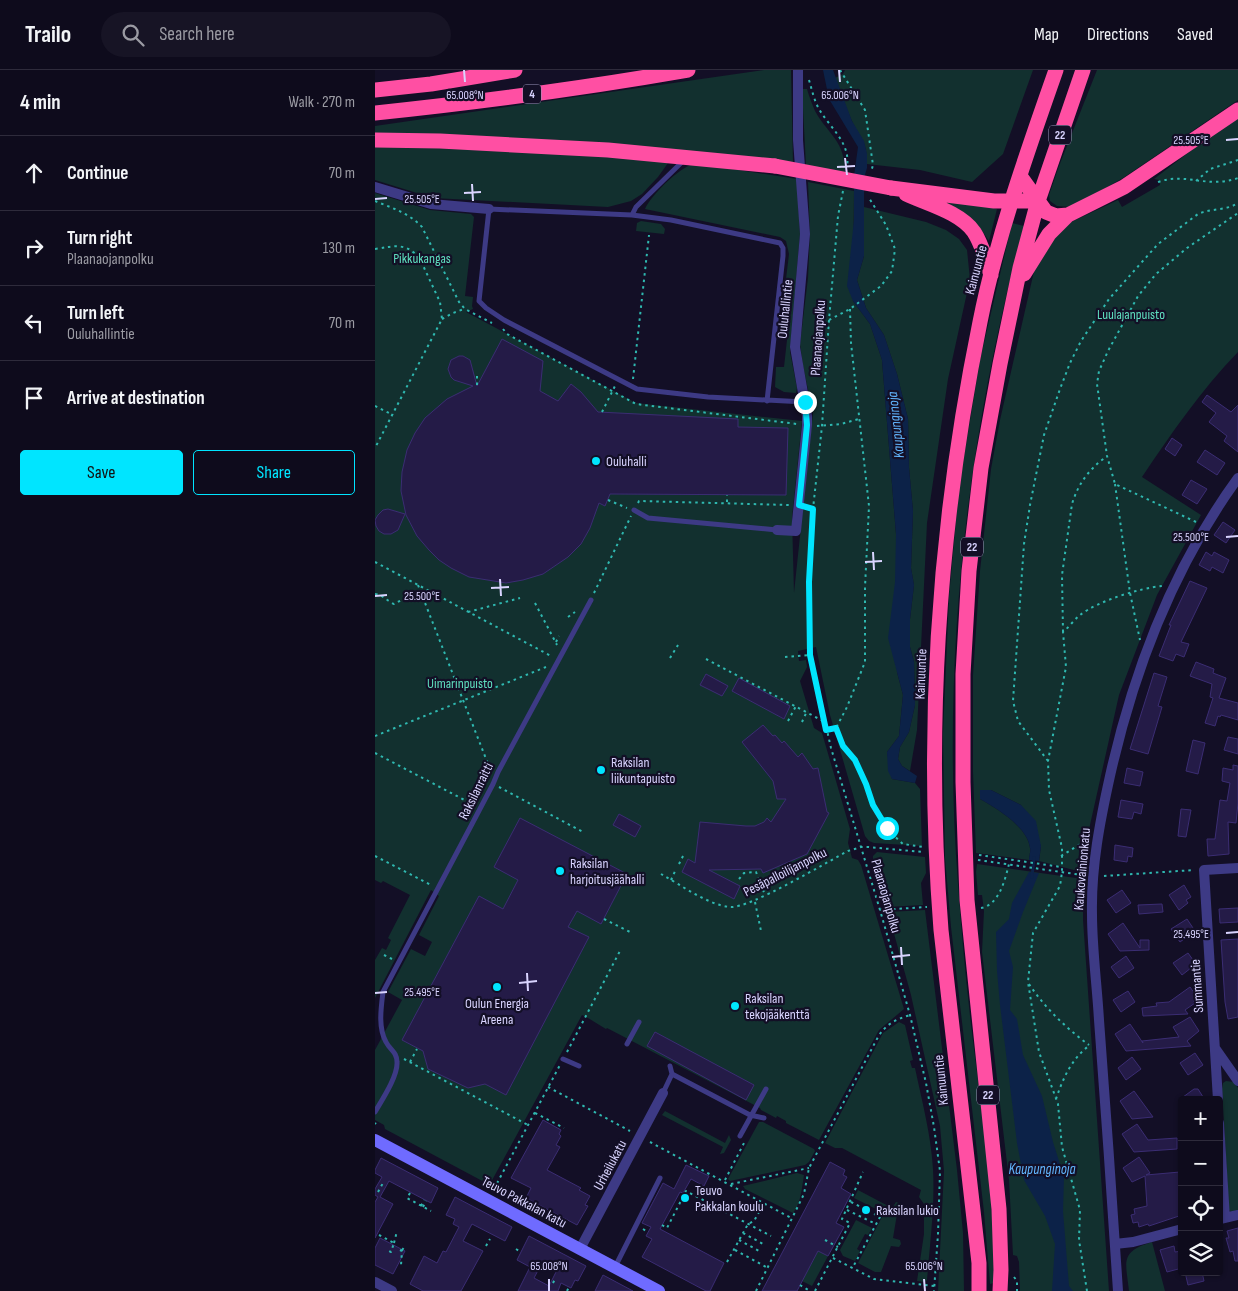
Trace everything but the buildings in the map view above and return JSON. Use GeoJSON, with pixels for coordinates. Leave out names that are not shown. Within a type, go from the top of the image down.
{"type":"FeatureCollection","features":[{"type":"Feature","properties":{"kind":"highway","name":"4"},"geometry":{"type":"LineString","coordinates":[[375,90],[431,84],[515,70]]}},
{"type":"Feature","properties":{"kind":"highway","name":"4"},"geometry":{"type":"LineString","coordinates":[[375,113],[540,93],[688,70]]}},
{"type":"Feature","properties":{"kind":"highway","name":"Kainuuntie"},"geometry":{"type":"LineString","coordinates":[[979,1291],[978,1254],[941,930],[938,888],[934,784],[937,673],[943,567],[954,467],[980,322],[1012,201],[1056,70]]}},
{"type":"Feature","properties":{"kind":"highway","name":"22"},"geometry":{"type":"LineString","coordinates":[[999,1291],[1001,1270],[999,1209],[967,900],[963,782],[963,674],[969,571],[981,468],[999,364],[1020,268],[1038,201],[1083,70]]}},
{"type":"Feature","properties":{"kind":"highway"},"geometry":{"type":"LineString","coordinates":[[1017,286],[1042,243],[1056,226],[1069,215],[1123,187],[1238,110]]}},
{"type":"Feature","properties":{"kind":"highway"},"geometry":{"type":"LineString","coordinates":[[375,140],[440,141],[608,150],[775,166],[891,188],[994,201],[1038,201]]}},
{"type":"Feature","properties":{"kind":"highway"},"geometry":{"type":"LineString","coordinates":[[1020,176],[1046,212],[1056,216],[1069,215]]}},
{"type":"Feature","properties":{"kind":"highway"},"geometry":{"type":"LineString","coordinates":[[891,188],[965,222],[978,239],[991,275]]}},
{"type":"Feature","properties":{"kind":"street","name":"Ouluhallintie"},"geometry":{"type":"LineString","coordinates":[[777,530],[796,531],[807,425],[805,402],[795,347],[805,234],[798,140],[798,70]]}},
{"type":"Feature","properties":{"kind":"street"},"geometry":{"type":"LineString","coordinates":[[375,187],[431,204],[489,209]]}},
{"type":"Feature","properties":{"kind":"street","name":"Kaukovainionkatu"},"geometry":{"type":"LineString","coordinates":[[1118,1291],[1089,876],[1111,767],[1133,686],[1144,655],[1180,571],[1215,511],[1238,478]]}},
{"type":"Feature","properties":{"kind":"street"},"geometry":{"type":"LineString","coordinates":[[1204,870],[1238,868]]}},
{"type":"Feature","properties":{"kind":"street","name":"Summantie"},"geometry":{"type":"LineString","coordinates":[[1204,870],[1218,1096]]}},
{"type":"Feature","properties":{"kind":"street"},"geometry":{"type":"LineString","coordinates":[[1215,1048],[1238,1081]]}},
{"type":"Feature","properties":{"kind":"street","name":"Urheilukatu"},"geometry":{"type":"LineString","coordinates":[[580,1249],[663,1093]]}},
{"type":"Feature","properties":{"kind":"street","name":"Teuvo Pakkalan katu"},"geometry":{"type":"LineString","coordinates":[[375,1140],[659,1291]]}},
{"type":"Feature","properties":{"kind":"street"},"geometry":{"type":"LineString","coordinates":[[1220,1141],[1221,1186]]}},
{"type":"Feature","properties":{"kind":"street"},"geometry":{"type":"LineString","coordinates":[[1223,1219],[1238,1215]]}},
{"type":"Feature","properties":{"kind":"street"},"geometry":{"type":"LineString","coordinates":[[1115,1244],[1133,1242],[1178,1230]]}},
{"type":"Feature","properties":{"kind":"street"},"geometry":{"type":"LineString","coordinates":[[375,1282],[392,1291]]}},
{"type":"Feature","properties":{"kind":"lane"},"geometry":{"type":"LineString","coordinates":[[632,215],[635,207],[687,158]]}},
{"type":"Feature","properties":{"kind":"lane"},"geometry":{"type":"LineString","coordinates":[[767,401],[783,256],[783,248],[780,243],[671,220],[632,215],[489,209],[479,298],[481,304],[504,320],[637,389],[767,401],[805,402]]}},
{"type":"Feature","properties":{"kind":"lane"},"geometry":{"type":"LineString","coordinates":[[634,510],[648,518],[777,530]]}},
{"type":"Feature","properties":{"kind":"lane","name":"Raksilanraitti"},"geometry":{"type":"LineString","coordinates":[[395,1054],[386,1044],[382,1030],[383,992],[559,656],[591,600]]}},
{"type":"Feature","properties":{"kind":"lane"},"geometry":{"type":"LineString","coordinates":[[627,1044],[639,1022]]}},
{"type":"Feature","properties":{"kind":"lane"},"geometry":{"type":"LineString","coordinates":[[375,1112],[396,1071],[397,1062],[395,1054]]}},
{"type":"Feature","properties":{"kind":"lane"},"geometry":{"type":"LineString","coordinates":[[563,1059],[579,1066]]}},
{"type":"Feature","properties":{"kind":"lane"},"geometry":{"type":"LineString","coordinates":[[663,1093],[672,1074],[670,1066]]}},
{"type":"Feature","properties":{"kind":"lane"},"geometry":{"type":"LineString","coordinates":[[672,1074],[750,1115],[764,1118]]}},
{"type":"Feature","properties":{"kind":"lane"},"geometry":{"type":"LineString","coordinates":[[740,1136],[766,1089]]}},
{"type":"Feature","properties":{"kind":"lane"},"geometry":{"type":"LineString","coordinates":[[615,1268],[660,1178]]}},
{"type":"Feature","properties":{"kind":"path"},"geometry":{"type":"LineString","coordinates":[[809,78],[812,94],[820,110],[844,144],[847,152],[847,170]]}},
{"type":"Feature","properties":{"kind":"path"},"geometry":{"type":"LineString","coordinates":[[1196,181],[1210,169],[1238,160]]}},
{"type":"Feature","properties":{"kind":"path"},"geometry":{"type":"LineString","coordinates":[[1158,182],[1167,178],[1177,178],[1221,183],[1238,178]]}},
{"type":"Feature","properties":{"kind":"path","name":"Plaanaojanpolku"},"geometry":{"type":"LineString","coordinates":[[843,188],[838,216],[822,426],[813,509],[809,582],[810,655],[823,721],[910,1015],[933,1118],[940,1171],[934,1291]]}},
{"type":"Feature","properties":{"kind":"path"},"geometry":{"type":"LineString","coordinates":[[1048,761],[1018,721],[1013,701],[1024,544],[1044,435],[1070,363],[1081,341],[1109,298],[1158,244],[1198,214],[1205,210],[1233,206],[1238,203]]}},
{"type":"Feature","properties":{"kind":"path"},"geometry":{"type":"LineString","coordinates":[[1140,642],[1130,593],[1115,484],[1107,456],[1097,384],[1099,371],[1138,296],[1156,274],[1187,248],[1238,211],[1233,206]]}},
{"type":"Feature","properties":{"kind":"path"},"geometry":{"type":"LineString","coordinates":[[632,386],[649,235]]}},
{"type":"Feature","properties":{"kind":"path"},"geometry":{"type":"LineString","coordinates":[[375,248],[405,247],[410,248],[416,254],[440,302],[441,319],[375,448]]}},
{"type":"Feature","properties":{"kind":"path"},"geometry":{"type":"LineString","coordinates":[[829,320],[849,309],[863,298]]}},
{"type":"Feature","properties":{"kind":"path"},"geometry":{"type":"LineString","coordinates":[[441,319],[465,309]]}},
{"type":"Feature","properties":{"kind":"path"},"geometry":{"type":"LineString","coordinates":[[849,309],[869,506],[865,587],[865,662],[847,707],[836,728],[843,746],[855,760],[873,805],[887,828],[903,844],[923,847]]}},
{"type":"Feature","properties":{"kind":"path"},"geometry":{"type":"LineString","coordinates":[[477,372],[477,385]]}},
{"type":"Feature","properties":{"kind":"path"},"geometry":{"type":"LineString","coordinates":[[584,376],[636,404],[807,425]]}},
{"type":"Feature","properties":{"kind":"path"},"geometry":{"type":"LineString","coordinates":[[602,412],[618,379]]}},
{"type":"Feature","properties":{"kind":"path"},"geometry":{"type":"LineString","coordinates":[[375,406],[393,416]]}},
{"type":"Feature","properties":{"kind":"path"},"geometry":{"type":"LineString","coordinates":[[822,426],[860,419]]}},
{"type":"Feature","properties":{"kind":"path"},"geometry":{"type":"LineString","coordinates":[[1087,1291],[1079,1240],[1080,1210],[1062,1147],[1056,1099],[1039,1052],[1027,982],[1033,934],[1060,886],[1062,872],[1061,848],[1049,790],[1048,761],[1067,668],[1063,632],[1062,575],[1072,504],[1075,494],[1086,474],[1093,466],[1107,456]]}},
{"type":"Feature","properties":{"kind":"path"},"geometry":{"type":"LineString","coordinates":[[1115,484],[1198,523]]}},
{"type":"Feature","properties":{"kind":"path"},"geometry":{"type":"LineString","coordinates":[[727,495],[727,502]]}},
{"type":"Feature","properties":{"kind":"path"},"geometry":{"type":"LineString","coordinates":[[608,500],[634,510]]}},
{"type":"Feature","properties":{"kind":"path"},"geometry":{"type":"LineString","coordinates":[[591,600],[639,501],[799,505],[813,509]]}},
{"type":"Feature","properties":{"kind":"path"},"geometry":{"type":"LineString","coordinates":[[375,562],[468,612],[559,656]]}},
{"type":"Feature","properties":{"kind":"path"},"geometry":{"type":"LineString","coordinates":[[418,585],[464,700],[491,772],[493,784],[583,832]]}},
{"type":"Feature","properties":{"kind":"path"},"geometry":{"type":"LineString","coordinates":[[1063,632],[1080,615],[1094,607],[1130,593],[1165,585]]}},
{"type":"Feature","properties":{"kind":"path"},"geometry":{"type":"LineString","coordinates":[[375,594],[381,595],[394,604],[421,591],[428,591]]}},
{"type":"Feature","properties":{"kind":"path"},"geometry":{"type":"LineString","coordinates":[[468,612],[520,598]]}},
{"type":"Feature","properties":{"kind":"path"},"geometry":{"type":"LineString","coordinates":[[535,603],[555,643],[559,656]]}},
{"type":"Feature","properties":{"kind":"path"},"geometry":{"type":"LineString","coordinates":[[555,643],[559,636]]}},
{"type":"Feature","properties":{"kind":"path"},"geometry":{"type":"LineString","coordinates":[[671,658],[677,645]]}},
{"type":"Feature","properties":{"kind":"path"},"geometry":{"type":"LineString","coordinates":[[785,657],[810,655]]}},
{"type":"Feature","properties":{"kind":"path"},"geometry":{"type":"LineString","coordinates":[[375,736],[546,667],[559,656]]}},
{"type":"Feature","properties":{"kind":"path"},"geometry":{"type":"LineString","coordinates":[[706,659],[823,721]]}},
{"type":"Feature","properties":{"kind":"path"},"geometry":{"type":"LineString","coordinates":[[789,721],[796,706]]}},
{"type":"Feature","properties":{"kind":"path"},"geometry":{"type":"LineString","coordinates":[[801,722],[807,711]]}},
{"type":"Feature","properties":{"kind":"path"},"geometry":{"type":"LineString","coordinates":[[826,730],[836,728]]}},
{"type":"Feature","properties":{"kind":"path"},"geometry":{"type":"LineString","coordinates":[[375,753],[481,808]]}},
{"type":"Feature","properties":{"kind":"path"},"geometry":{"type":"LineString","coordinates":[[1061,856],[1090,838]]}},
{"type":"Feature","properties":{"kind":"path","name":"Pesäpalloilijanpolku"},"geometry":{"type":"LineString","coordinates":[[661,874],[717,904],[733,908],[755,901],[848,851],[861,847],[923,852]]}},
{"type":"Feature","properties":{"kind":"path"},"geometry":{"type":"LineString","coordinates":[[679,864],[684,854]]}},
{"type":"Feature","properties":{"kind":"path"},"geometry":{"type":"LineString","coordinates":[[979,855],[1026,862],[1062,872],[1089,876],[1204,870]]}},
{"type":"Feature","properties":{"kind":"path"},"geometry":{"type":"LineString","coordinates":[[375,856],[438,889]]}},
{"type":"Feature","properties":{"kind":"path"},"geometry":{"type":"LineString","coordinates":[[979,860],[1025,867],[1061,867]]}},
{"type":"Feature","properties":{"kind":"path"},"geometry":{"type":"LineString","coordinates":[[981,908],[989,905],[1003,887],[1009,864]]}},
{"type":"Feature","properties":{"kind":"path"},"geometry":{"type":"LineString","coordinates":[[671,880],[676,869]]}},
{"type":"Feature","properties":{"kind":"path"},"geometry":{"type":"LineString","coordinates":[[739,879],[744,873],[756,872],[765,896]]}},
{"type":"Feature","properties":{"kind":"path"},"geometry":{"type":"LineString","coordinates":[[755,901],[761,931]]}},
{"type":"Feature","properties":{"kind":"path"},"geometry":{"type":"LineString","coordinates":[[880,910],[927,907]]}},
{"type":"Feature","properties":{"kind":"path"},"geometry":{"type":"LineString","coordinates":[[604,919],[630,932]]}},
{"type":"Feature","properties":{"kind":"path"},"geometry":{"type":"LineString","coordinates":[[493,1191],[621,950]]}},
{"type":"Feature","properties":{"kind":"path"},"geometry":{"type":"LineString","coordinates":[[1027,982],[1058,1019],[1089,1045],[1075,1059],[1062,1080],[1056,1099]]}},
{"type":"Feature","properties":{"kind":"path"},"geometry":{"type":"LineString","coordinates":[[756,1291],[804,1194],[809,1168],[881,1031],[893,1022],[910,1015]]}},
{"type":"Feature","properties":{"kind":"path"},"geometry":{"type":"LineString","coordinates":[[410,1062],[417,1049]]}},
{"type":"Feature","properties":{"kind":"path"},"geometry":{"type":"LineString","coordinates":[[395,1054],[528,1125]]}},
{"type":"Feature","properties":{"kind":"path"},"geometry":{"type":"LineString","coordinates":[[549,1087],[793,1219]]}},
{"type":"Feature","properties":{"kind":"path"},"geometry":{"type":"LineString","coordinates":[[535,1112],[564,1128]]}},
{"type":"Feature","properties":{"kind":"path"},"geometry":{"type":"LineString","coordinates":[[724,1181],[745,1141]]}},
{"type":"Feature","properties":{"kind":"path"},"geometry":{"type":"LineString","coordinates":[[730,1184],[809,1168]]}},
{"type":"Feature","properties":{"kind":"path"},"geometry":{"type":"LineString","coordinates":[[815,1291],[850,1223],[842,1219],[863,1172]]}},
{"type":"Feature","properties":{"kind":"path"},"geometry":{"type":"LineString","coordinates":[[378,1192],[383,1183]]}},
{"type":"Feature","properties":{"kind":"path"},"geometry":{"type":"LineString","coordinates":[[662,1225],[667,1228],[686,1192],[771,1236]]}},
{"type":"Feature","properties":{"kind":"path"},"geometry":{"type":"LineString","coordinates":[[410,1193],[407,1198],[431,1211]]}},
{"type":"Feature","properties":{"kind":"path"},"geometry":{"type":"LineString","coordinates":[[422,1206],[425,1200]]}},
{"type":"Feature","properties":{"kind":"path"},"geometry":{"type":"LineString","coordinates":[[851,1202],[880,1216],[853,1268]]}},
{"type":"Feature","properties":{"kind":"path"},"geometry":{"type":"LineString","coordinates":[[727,1262],[748,1224],[754,1221],[764,1203]]}},
{"type":"Feature","properties":{"kind":"path"},"geometry":{"type":"LineString","coordinates":[[847,1210],[876,1224]]}},
{"type":"Feature","properties":{"kind":"path"},"geometry":{"type":"LineString","coordinates":[[389,1252],[391,1252],[397,1231]]}},
{"type":"Feature","properties":{"kind":"path"},"geometry":{"type":"LineString","coordinates":[[743,1233],[765,1245]]}},
{"type":"Feature","properties":{"kind":"path"},"geometry":{"type":"LineString","coordinates":[[379,1235],[394,1243]]}},
{"type":"Feature","properties":{"kind":"path"},"geometry":{"type":"LineString","coordinates":[[486,1246],[490,1239]]}},
{"type":"Feature","properties":{"kind":"path"},"geometry":{"type":"LineString","coordinates":[[739,1240],[761,1252]]}},
{"type":"Feature","properties":{"kind":"path"},"geometry":{"type":"LineString","coordinates":[[825,1240],[838,1247]]}},
{"type":"Feature","properties":{"kind":"path"},"geometry":{"type":"LineString","coordinates":[[398,1253],[406,1244]]}},
{"type":"Feature","properties":{"kind":"path"},"geometry":{"type":"LineString","coordinates":[[516,1249],[521,1252]]}},
{"type":"Feature","properties":{"kind":"path"},"geometry":{"type":"LineString","coordinates":[[734,1249],[768,1268]]}},
{"type":"Feature","properties":{"kind":"path"},"geometry":{"type":"LineString","coordinates":[[401,1265],[402,1250]]}},
{"type":"Feature","properties":{"kind":"path"},"geometry":{"type":"LineString","coordinates":[[833,1258],[874,1279],[934,1286]]}},
{"type":"Feature","properties":{"kind":"path"},"geometry":{"type":"LineString","coordinates":[[534,1271],[538,1264]]}},
{"type":"Feature","properties":{"kind":"path"},"geometry":{"type":"LineString","coordinates":[[1014,1277],[1017,1281],[1017,1291]]}},
{"type":"Feature","properties":{"kind":"path"},"geometry":{"type":"LineString","coordinates":[[553,1283],[555,1278]]}},
{"type":"Feature","properties":{"kind":"path"},"geometry":{"type":"LineString","coordinates":[[800,1286],[810,1291]]}},
{"type":"Feature","properties":{"kind":"path"},"geometry":{"type":"LineString","coordinates":[[567,1291],[569,1287]]}},
{"type":"Feature","properties":{"kind":"green space"},"geometry":{"type":"Polygon","coordinates":[[[764,70],[791,70],[793,163],[375,133],[375,126],[764,70]]]}},
{"type":"Feature","properties":{"kind":"green space"},"geometry":{"type":"Polygon","coordinates":[[[845,70],[1033,70],[1003,154],[972,182],[920,170],[867,164],[866,149],[851,119],[835,78],[843,74],[845,70]]]}},
{"type":"Feature","properties":{"kind":"green space"},"geometry":{"type":"Polygon","coordinates":[[[1097,70],[1238,70],[1238,100],[1123,178],[1071,207],[1057,206],[1050,201],[1049,195],[1097,70]]]}},
{"type":"Feature","properties":{"kind":"green space"},"geometry":{"type":"Polygon","coordinates":[[[802,89],[807,89],[815,111],[839,145],[845,173],[806,166],[802,89]]]}},
{"type":"Feature","properties":{"kind":"green space","name":"Luulajanpuisto"},"geometry":{"type":"Polygon","coordinates":[[[1238,118],[1238,352],[1199,397],[1142,477],[1201,515],[1157,595],[1119,695],[1090,825],[1083,871],[1039,861],[1041,846],[1021,805],[991,790],[980,799],[1010,819],[1024,833],[1030,849],[1029,860],[976,853],[973,772],[973,675],[980,571],[991,469],[1000,420],[1035,267],[1047,245],[1069,223],[1118,200],[1122,207],[1160,185],[1159,180],[1154,179],[1206,139],[1238,118]]]}},
{"type":"Feature","properties":{"kind":"green space"},"geometry":{"type":"Polygon","coordinates":[[[375,146],[439,147],[666,160],[668,163],[642,194],[631,201],[608,207],[433,198],[375,180],[375,146]]]}},
{"type":"Feature","properties":{"kind":"green space"},"geometry":{"type":"Polygon","coordinates":[[[693,164],[797,179],[800,234],[790,352],[797,388],[796,393],[784,392],[775,387],[776,367],[784,367],[788,331],[780,329],[789,254],[786,241],[780,237],[645,209],[666,183],[680,171],[693,164]]]}},
{"type":"Feature","properties":{"kind":"green space","name":"Raksilan liikuntapuisto"},"geometry":{"type":"Polygon","coordinates":[[[808,182],[854,191],[853,301],[870,324],[882,360],[896,534],[897,672],[903,695],[899,736],[887,752],[892,779],[915,783],[920,789],[922,846],[874,843],[865,836],[830,715],[816,647],[798,651],[799,661],[806,660],[807,667],[800,681],[814,728],[822,733],[850,829],[848,843],[852,858],[858,860],[861,865],[904,1009],[879,1030],[819,1140],[786,1123],[786,1121],[777,1116],[776,1118],[582,1015],[490,1184],[488,1184],[385,1129],[384,1125],[375,1120],[375,1050],[402,1000],[388,992],[411,949],[425,956],[432,942],[419,935],[439,896],[431,890],[375,998],[375,960],[382,948],[386,950],[391,940],[388,938],[410,895],[383,881],[381,883],[375,880],[375,193],[430,210],[471,214],[474,217],[465,296],[473,297],[473,309],[466,312],[636,403],[802,421],[792,517],[794,593],[813,413],[800,344],[808,278],[810,234],[808,182]]]}},
{"type":"Feature","properties":{"kind":"green space"},"geometry":{"type":"Polygon","coordinates":[[[943,200],[997,209],[989,241],[983,232],[943,200]]]}},
{"type":"Feature","properties":{"kind":"green space"},"geometry":{"type":"Polygon","coordinates":[[[864,207],[926,222],[946,230],[959,239],[967,250],[970,279],[948,379],[927,523],[917,730],[910,771],[902,766],[898,759],[900,747],[909,732],[915,705],[914,662],[910,647],[910,619],[914,585],[911,568],[913,511],[909,468],[908,419],[897,374],[884,335],[866,308],[857,280],[864,256],[864,207]]]}},
{"type":"Feature","properties":{"kind":"green space"},"geometry":{"type":"Polygon","coordinates":[[[641,221],[661,224],[665,229],[664,234],[636,231],[637,223],[641,221]]]}},
{"type":"Feature","properties":{"kind":"green space"},"geometry":{"type":"Polygon","coordinates":[[[1012,223],[1024,226],[1004,306],[973,470],[963,552],[956,635],[953,718],[954,801],[960,905],[969,1008],[993,1224],[994,1283],[990,1284],[984,1212],[951,927],[945,858],[943,734],[949,597],[959,487],[980,360],[1012,223]]]}},
{"type":"Feature","properties":{"kind":"green space"},"geometry":{"type":"Polygon","coordinates":[[[877,852],[925,857],[926,873],[921,883],[923,905],[887,907],[873,861],[873,856],[877,852]]]}},
{"type":"Feature","properties":{"kind":"green space"},"geometry":{"type":"Polygon","coordinates":[[[977,864],[1076,878],[1083,881],[1083,920],[1109,1291],[1020,1291],[1019,1262],[1017,1256],[1013,1255],[1009,1180],[982,952],[984,911],[982,895],[978,895],[977,864]]]}},
{"type":"Feature","properties":{"kind":"green space"},"geometry":{"type":"Polygon","coordinates":[[[925,910],[957,1170],[963,1233],[964,1291],[938,1291],[944,1171],[940,1126],[911,995],[888,912],[925,910]]]}},
{"type":"Feature","properties":{"kind":"green space"},"geometry":{"type":"Polygon","coordinates":[[[899,1022],[905,1025],[913,1060],[910,1061],[912,1068],[915,1068],[932,1156],[933,1211],[927,1280],[925,1282],[917,1281],[924,1234],[924,1204],[919,1197],[921,1190],[842,1148],[835,1148],[825,1143],[883,1033],[899,1022]]]}},
{"type":"Feature","properties":{"kind":"green space"},"geometry":{"type":"Polygon","coordinates":[[[1226,1081],[1234,1082],[1238,1088],[1238,1210],[1231,1212],[1229,1210],[1223,1083],[1226,1081]]]}},
{"type":"Feature","properties":{"kind":"green space"},"geometry":{"type":"Polygon","coordinates":[[[665,1111],[725,1143],[729,1135],[731,1140],[724,1153],[720,1154],[723,1147],[662,1115],[665,1111]]]}},
{"type":"Feature","properties":{"kind":"green space"},"geometry":{"type":"Polygon","coordinates":[[[759,1122],[763,1122],[815,1151],[809,1162],[805,1165],[730,1181],[728,1179],[759,1122]]]}},
{"type":"Feature","properties":{"kind":"green space"},"geometry":{"type":"Polygon","coordinates":[[[797,1173],[804,1175],[802,1190],[793,1213],[745,1189],[743,1186],[797,1173]]]}},
{"type":"Feature","properties":{"kind":"green space"},"geometry":{"type":"Polygon","coordinates":[[[858,1190],[892,1208],[896,1202],[899,1203],[905,1210],[903,1214],[897,1214],[893,1238],[900,1240],[901,1244],[899,1247],[891,1246],[881,1272],[875,1272],[858,1263],[884,1213],[854,1198],[858,1190]]]}},
{"type":"Feature","properties":{"kind":"green space"},"geometry":{"type":"Polygon","coordinates":[[[856,1220],[872,1228],[868,1235],[865,1234],[857,1249],[860,1251],[855,1261],[843,1256],[840,1250],[856,1220]]]}},
{"type":"Feature","properties":{"kind":"green space"},"geometry":{"type":"Polygon","coordinates":[[[1152,1242],[1165,1291],[1129,1291],[1126,1265],[1129,1254],[1141,1246],[1152,1242]]]}},
{"type":"Feature","properties":{"kind":"green space"},"geometry":{"type":"Polygon","coordinates":[[[818,1251],[828,1256],[812,1286],[802,1281],[818,1251]]]}},
{"type":"Feature","properties":{"kind":"water","name":"Kaupunginoja"},"geometry":{"type":"Polygon","coordinates":[[[823,70],[833,70],[852,121],[864,141],[867,154],[867,168],[864,178],[864,256],[857,280],[866,308],[884,335],[897,374],[908,419],[909,468],[913,511],[911,568],[914,585],[910,619],[910,647],[914,662],[915,705],[909,732],[900,747],[898,759],[902,766],[917,776],[915,783],[892,779],[888,771],[887,752],[899,736],[903,695],[888,638],[895,582],[896,534],[882,360],[870,324],[853,301],[847,286],[854,220],[854,176],[858,147],[829,99],[823,70]]]}},
{"type":"Feature","properties":{"kind":"water"},"geometry":{"type":"Polygon","coordinates":[[[980,790],[991,790],[1021,805],[1036,821],[1041,846],[1039,861],[1029,860],[1030,849],[1024,833],[1010,819],[980,799],[980,790]]]}},
{"type":"Feature","properties":{"kind":"water","name":"Kaupunginoja"},"geometry":{"type":"Polygon","coordinates":[[[1029,872],[1039,873],[1009,951],[1013,967],[1010,1010],[1017,1019],[1023,1055],[1042,1096],[1064,1177],[1063,1211],[1069,1286],[1073,1291],[1052,1291],[1055,1244],[1045,1216],[1024,1180],[1017,1143],[1000,1005],[996,932],[1009,919],[1012,903],[1029,872]]]}},
{"type":"Feature","properties":{"kind":"waterway","name":"Kaupunginoja"},"geometry":{"type":"LineString","coordinates":[[1032,877],[1034,858]]}},
{"type":"Feature","properties":{"kind":"place","name":"Ouluhalli"},"geometry":{"type":"Point","coordinates":[596,461]}},
{"type":"Feature","properties":{"kind":"place","name":"Raksilan liikuntapuisto"},"geometry":{"type":"Point","coordinates":[601,770]}},
{"type":"Feature","properties":{"kind":"place","name":"Raksilan harjoitusjäähalli"},"geometry":{"type":"Point","coordinates":[560,871]}},
{"type":"Feature","properties":{"kind":"place","name":"Oulun Energia Areena"},"geometry":{"type":"Point","coordinates":[497,987]}},
{"type":"Feature","properties":{"kind":"place","name":"Raksilan tekojääkenttä"},"geometry":{"type":"Point","coordinates":[735,1006]}},
{"type":"Feature","properties":{"kind":"place","name":"Teuvo Pakkalan koulu"},"geometry":{"type":"Point","coordinates":[685,1198]}},
{"type":"Feature","properties":{"kind":"place","name":"Raksilan lukio"},"geometry":{"type":"Point","coordinates":[866,1210]}},
{"type":"Feature","properties":{"kind":"route"},"geometry":{"type":"LineString","coordinates":[[805,402],[807,425],[799,505],[813,509],[809,582],[810,655],[826,730],[836,728],[843,746],[855,760],[873,805],[887,828]]}},
{"type":"Feature","properties":{"kind":"park label","name":"Pikkukangas"},"geometry":{"type":"Point","coordinates":[422,258]}},
{"type":"Feature","properties":{"kind":"park label","name":"Uimarinpuisto"},"geometry":{"type":"Point","coordinates":[460,683]}}]}
